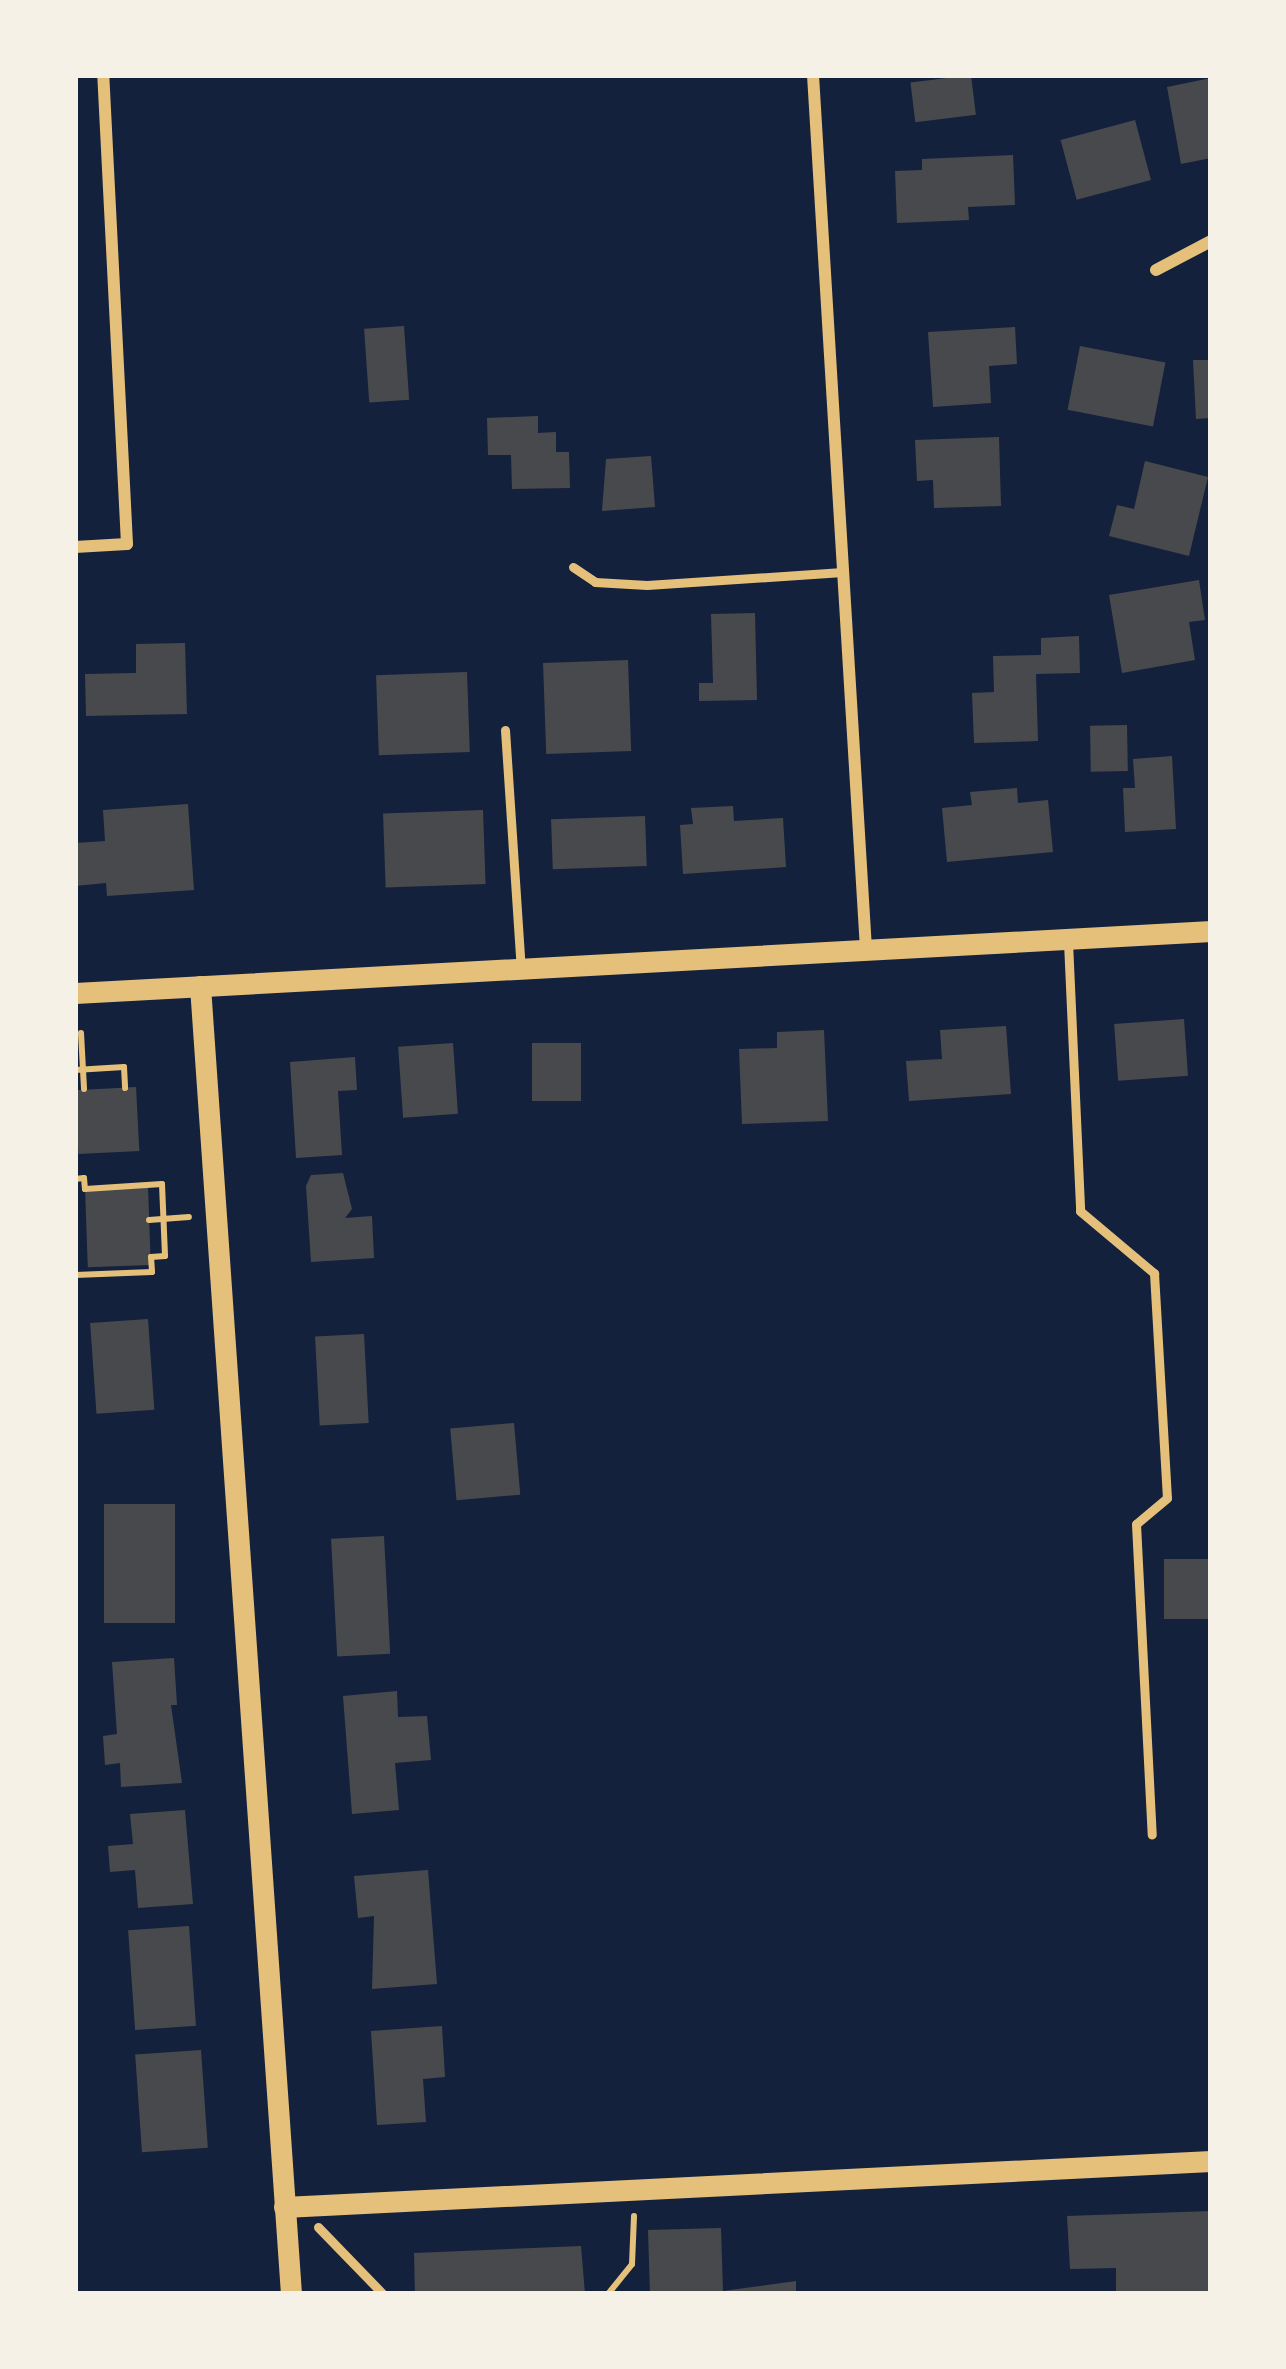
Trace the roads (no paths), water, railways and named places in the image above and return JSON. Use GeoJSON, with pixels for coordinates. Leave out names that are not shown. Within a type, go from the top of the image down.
{"type":"FeatureCollection","features":[{"type":"Feature","properties":{"kind":"street"},"geometry":{"type":"LineString","coordinates":[[75,547],[127,544],[103,75]]}},
{"type":"Feature","properties":{"kind":"street"},"geometry":{"type":"LineString","coordinates":[[812,75],[866,949]]}},
{"type":"Feature","properties":{"kind":"street"},"geometry":{"type":"LineString","coordinates":[[1156,270],[1211,241]]}},
{"type":"Feature","properties":{"kind":"street"},"geometry":{"type":"LineString","coordinates":[[75,993],[1211,931]]}},
{"type":"Feature","properties":{"kind":"street"},"geometry":{"type":"LineString","coordinates":[[200,986],[290,2294]]}},
{"type":"Feature","properties":{"kind":"street"},"geometry":{"type":"LineString","coordinates":[[284,2207],[1211,2161]]}},
{"type":"Feature","properties":{"kind":"lane"},"geometry":{"type":"LineString","coordinates":[[573,567],[595,582],[646,586],[842,572]]}},
{"type":"Feature","properties":{"kind":"lane"},"geometry":{"type":"LineString","coordinates":[[506,730],[521,968]]}},
{"type":"Feature","properties":{"kind":"lane"},"geometry":{"type":"LineString","coordinates":[[1068,938],[1080,1211],[1154,1274],[1166,1498],[1136,1524],[1152,1834]]}},
{"type":"Feature","properties":{"kind":"lane"},"geometry":{"type":"LineString","coordinates":[[318,2227],[383,2294]]}}]}
